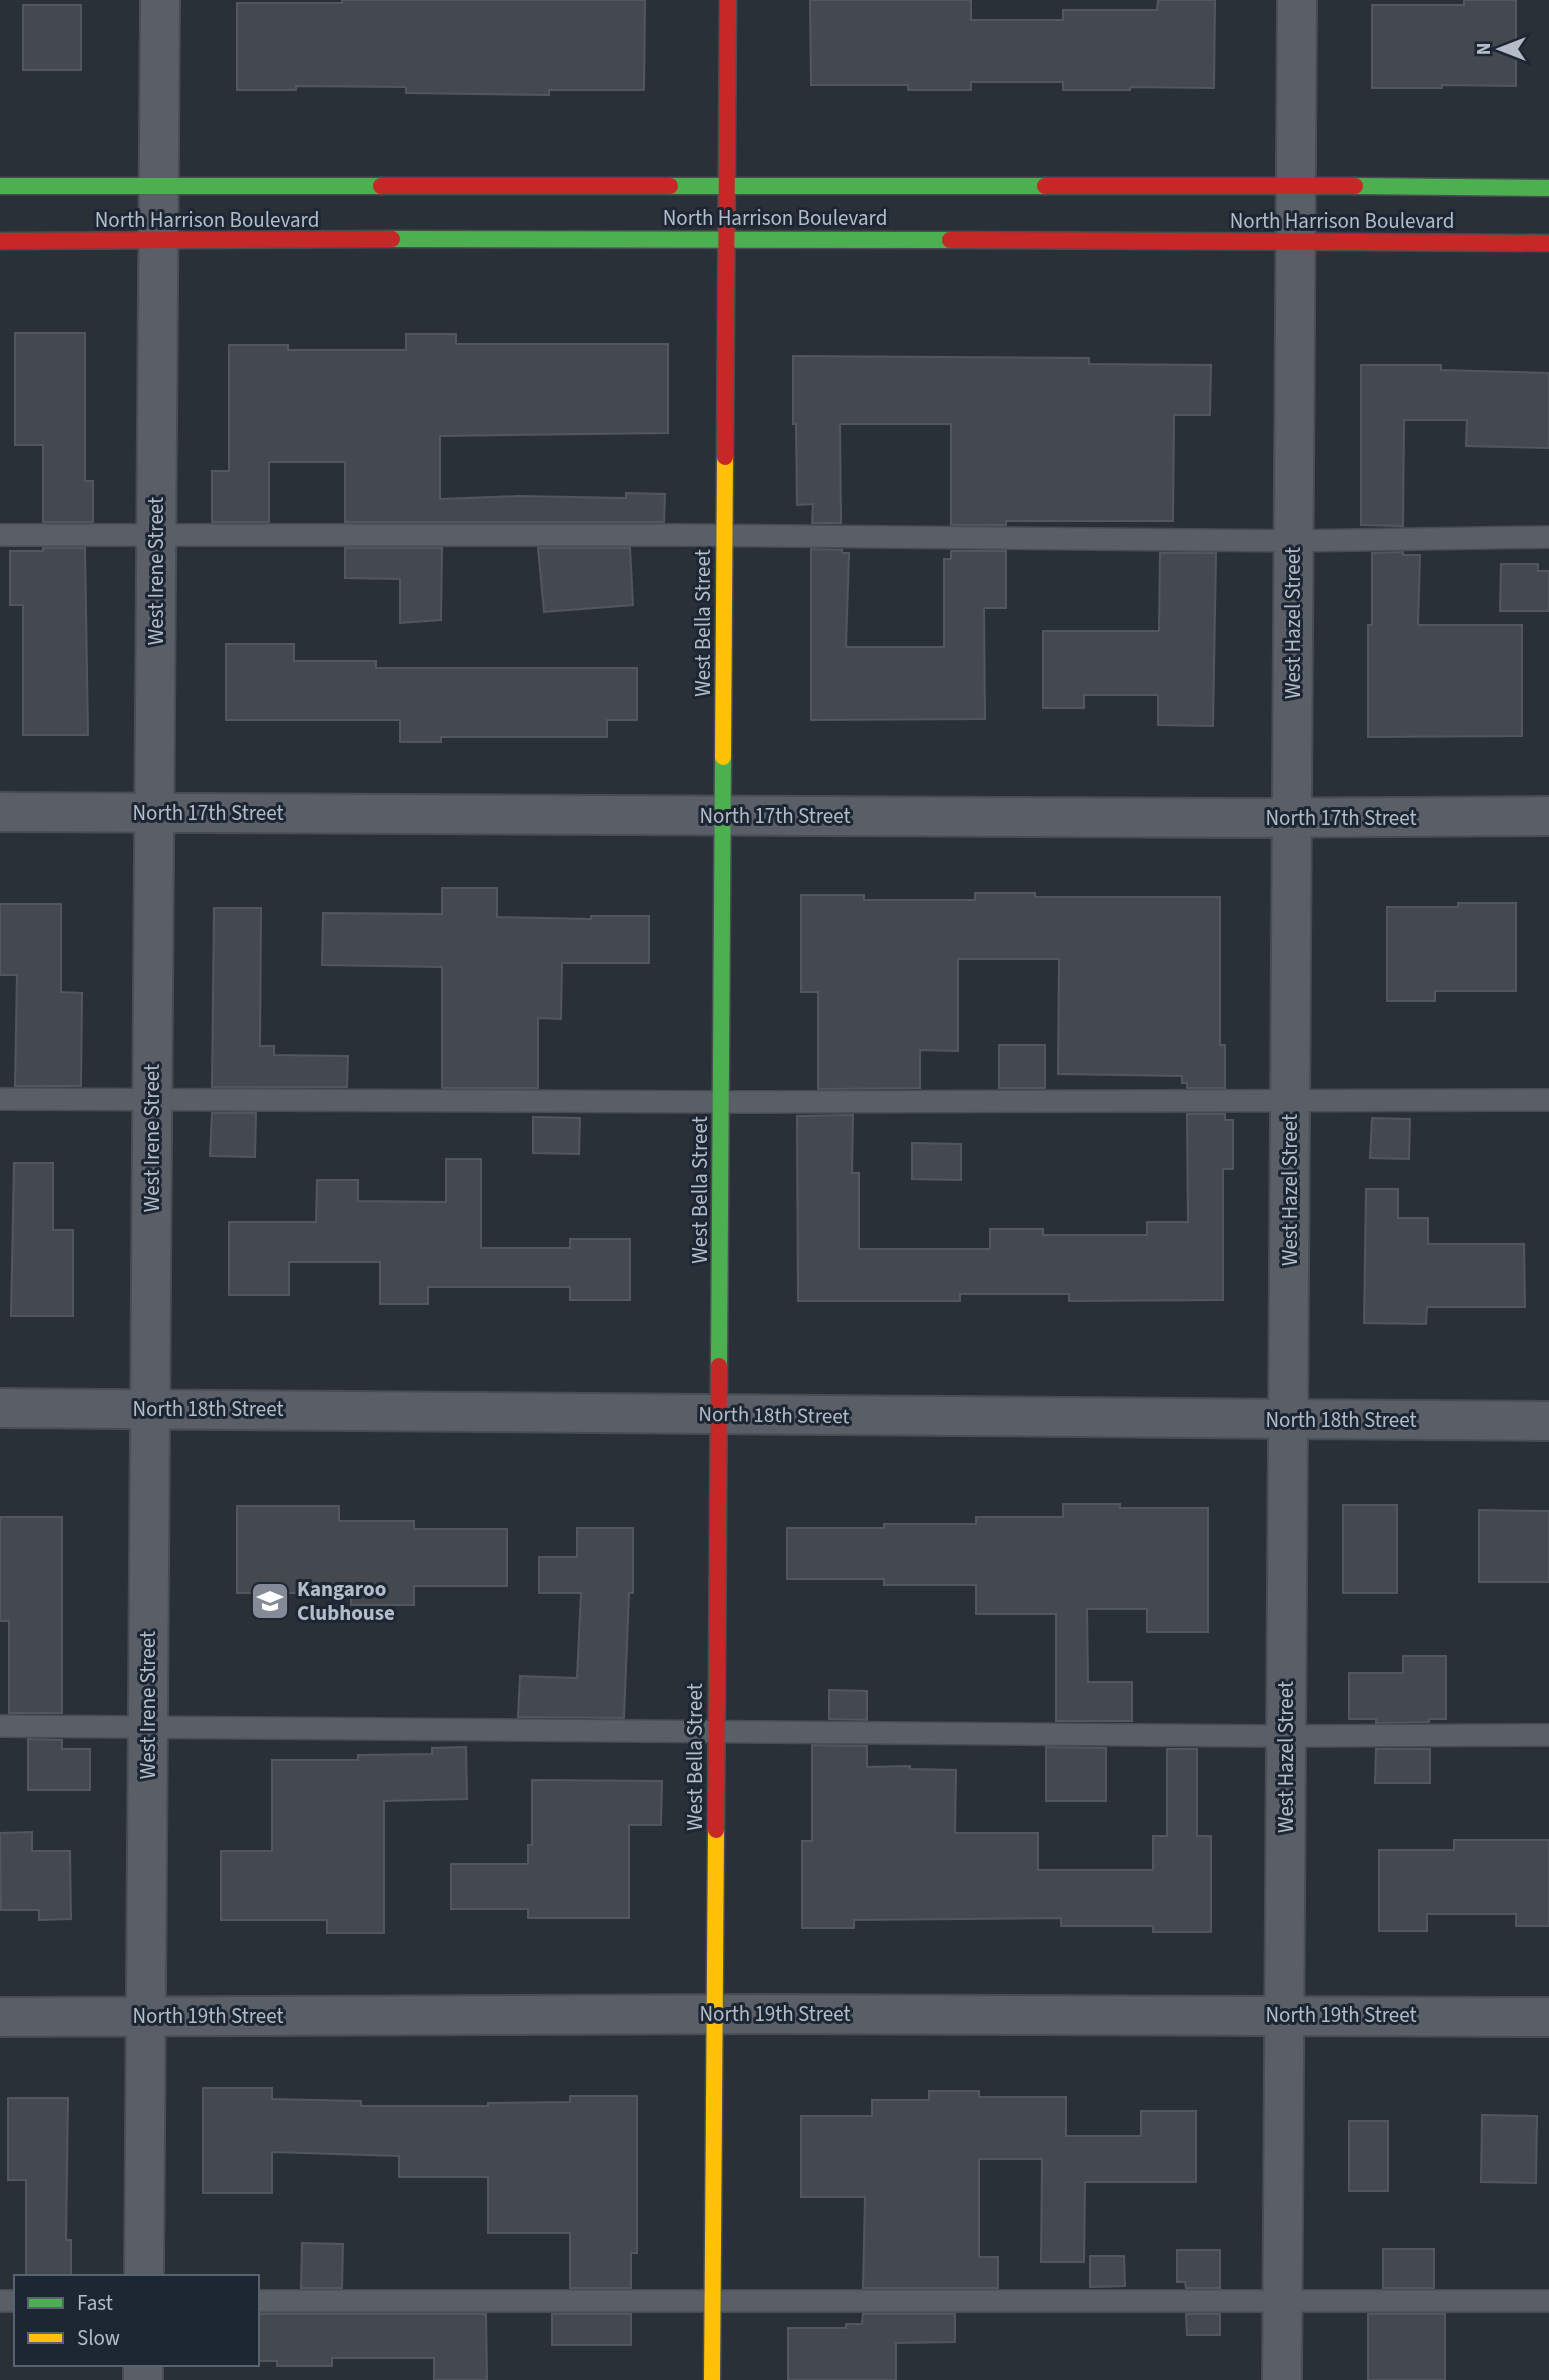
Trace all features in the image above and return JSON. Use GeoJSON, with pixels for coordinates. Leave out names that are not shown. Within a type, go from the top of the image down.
{"type":"FeatureCollection","features":[{"type":"Feature","properties":{"kind":"street","name":"West Irene Street"},"geometry":{"type":"LineString","coordinates":[[144,2275],[160,0]]}},
{"type":"Feature","properties":{"kind":"street","name":"West Bella Street"},"geometry":{"type":"LineString","coordinates":[[712,2380],[729,0]]}},
{"type":"Feature","properties":{"kind":"street","name":"West Hazel Street"},"geometry":{"type":"LineString","coordinates":[[1282,2380],[1297,0]]}},
{"type":"Feature","properties":{"kind":"street","name":"North Harrison Boulevard"},"geometry":{"type":"LineString","coordinates":[[0,186],[1549,188]]}},
{"type":"Feature","properties":{"kind":"street","name":"North Harrison Boulevard"},"geometry":{"type":"LineString","coordinates":[[0,241],[727,239],[1549,243]]}},
{"type":"Feature","properties":{"kind":"street","name":"North 17th Street"},"geometry":{"type":"LineString","coordinates":[[0,812],[1292,818],[1549,816]]}},
{"type":"Feature","properties":{"kind":"street","name":"North 18th Street"},"geometry":{"type":"LineString","coordinates":[[0,1408],[1549,1421]]}},
{"type":"Feature","properties":{"kind":"street","name":"North 19th Street"},"geometry":{"type":"LineString","coordinates":[[0,2017],[715,2014],[1549,2017]]}},
{"type":"Feature","properties":{"kind":"lane"},"geometry":{"type":"LineString","coordinates":[[0,536],[725,536],[1294,541],[1549,537]]}},
{"type":"Feature","properties":{"kind":"lane"},"geometry":{"type":"LineString","coordinates":[[0,1099],[721,1102],[1549,1100]]}},
{"type":"Feature","properties":{"kind":"lane"},"geometry":{"type":"LineString","coordinates":[[0,1726],[1287,1736],[1549,1735]]}},
{"type":"Feature","properties":{"kind":"lane"},"geometry":{"type":"LineString","coordinates":[[259,2301],[1549,2301]]}},
{"type":"Feature","properties":{"kind":"building"},"geometry":{"type":"Polygon","coordinates":[[[342,0],[645,0],[644,90],[549,90],[549,95],[406,93],[406,87],[296,86],[296,90],[237,90],[237,3],[342,3],[342,0]]]}},
{"type":"Feature","properties":{"kind":"building"},"geometry":{"type":"Polygon","coordinates":[[[810,0],[971,0],[971,20],[1063,20],[1063,10],[1157,10],[1158,0],[1215,0],[1214,88],[1130,87],[1130,90],[1063,90],[1063,82],[971,82],[971,90],[908,90],[908,85],[811,85],[810,0]]]}},
{"type":"Feature","properties":{"kind":"building"},"geometry":{"type":"Polygon","coordinates":[[[1464,0],[1516,0],[1516,86],[1372,88],[1372,5],[1464,5],[1464,0]]]}},
{"type":"Feature","properties":{"kind":"building"},"geometry":{"type":"Polygon","coordinates":[[[23,5],[81,5],[81,70],[23,70],[23,5]]]}},
{"type":"Feature","properties":{"kind":"building"},"geometry":{"type":"Polygon","coordinates":[[[15,333],[85,333],[85,481],[93,481],[93,522],[43,522],[43,445],[15,445],[15,333]]]}},
{"type":"Feature","properties":{"kind":"building"},"geometry":{"type":"Polygon","coordinates":[[[406,334],[456,334],[456,344],[668,344],[668,433],[440,436],[440,499],[520,496],[626,498],[626,493],[665,494],[664,522],[345,522],[345,462],[269,462],[269,522],[212,522],[212,471],[229,471],[229,345],[288,345],[288,350],[406,350],[406,334]]]}},
{"type":"Feature","properties":{"kind":"building"},"geometry":{"type":"Polygon","coordinates":[[[793,356],[1089,358],[1089,364],[1211,365],[1210,415],[1174,415],[1173,521],[1006,521],[1006,525],[951,525],[951,424],[840,424],[841,523],[812,523],[813,504],[797,505],[793,356]]]}},
{"type":"Feature","properties":{"kind":"building"},"geometry":{"type":"Polygon","coordinates":[[[1361,365],[1441,365],[1441,370],[1549,373],[1549,448],[1466,446],[1467,420],[1404,420],[1403,526],[1361,525],[1361,365]]]}},
{"type":"Feature","properties":{"kind":"building"},"geometry":{"type":"Polygon","coordinates":[[[43,548],[85,548],[88,735],[23,735],[23,605],[10,605],[10,551],[43,551],[43,548]]]}},
{"type":"Feature","properties":{"kind":"building"},"geometry":{"type":"Polygon","coordinates":[[[345,548],[442,548],[441,620],[400,623],[400,579],[345,578],[345,548]]]}},
{"type":"Feature","properties":{"kind":"building"},"geometry":{"type":"Polygon","coordinates":[[[538,548],[630,548],[633,605],[544,612],[538,548]]]}},
{"type":"Feature","properties":{"kind":"building"},"geometry":{"type":"Polygon","coordinates":[[[811,549],[842,550],[842,553],[849,553],[846,647],[944,647],[944,559],[951,559],[951,551],[1006,551],[1006,608],[984,608],[985,719],[811,720],[811,549]]]}},
{"type":"Feature","properties":{"kind":"building"},"geometry":{"type":"Polygon","coordinates":[[[1403,552],[1403,555],[1420,555],[1418,625],[1522,625],[1522,736],[1368,737],[1368,625],[1372,625],[1372,553],[1403,552]]]}},
{"type":"Feature","properties":{"kind":"building"},"geometry":{"type":"Polygon","coordinates":[[[1160,553],[1216,553],[1213,726],[1158,725],[1158,695],[1084,695],[1084,708],[1043,708],[1043,631],[1159,631],[1160,553]]]}},
{"type":"Feature","properties":{"kind":"building"},"geometry":{"type":"Polygon","coordinates":[[[1501,564],[1538,564],[1538,571],[1549,571],[1549,611],[1500,611],[1501,564]]]}},
{"type":"Feature","properties":{"kind":"building"},"geometry":{"type":"Polygon","coordinates":[[[226,644],[294,644],[294,661],[376,661],[376,668],[637,668],[637,720],[607,720],[607,737],[441,737],[441,742],[400,742],[400,720],[226,720],[226,644]]]}},
{"type":"Feature","properties":{"kind":"building"},"geometry":{"type":"Polygon","coordinates":[[[442,888],[497,888],[497,917],[591,919],[591,916],[649,916],[649,963],[562,963],[561,1019],[538,1018],[538,1088],[442,1088],[442,967],[322,965],[323,913],[442,914],[442,888]]]}},
{"type":"Feature","properties":{"kind":"building"},"geometry":{"type":"Polygon","coordinates":[[[975,893],[1035,893],[1035,897],[1220,897],[1220,1045],[1225,1045],[1225,1088],[1187,1088],[1187,1083],[1182,1083],[1182,1076],[1058,1074],[1059,959],[958,959],[958,1051],[920,1050],[920,1088],[818,1089],[818,992],[801,992],[801,895],[864,895],[864,900],[975,900],[975,893]]]}},
{"type":"Feature","properties":{"kind":"building"},"geometry":{"type":"Polygon","coordinates":[[[1458,903],[1516,903],[1516,991],[1435,991],[1435,1001],[1387,1001],[1387,907],[1458,907],[1458,903]]]}},
{"type":"Feature","properties":{"kind":"building"},"geometry":{"type":"Polygon","coordinates":[[[0,904],[61,904],[61,992],[82,993],[81,1086],[15,1086],[17,975],[0,975],[0,904]]]}},
{"type":"Feature","properties":{"kind":"building"},"geometry":{"type":"Polygon","coordinates":[[[214,908],[261,908],[260,1046],[274,1046],[274,1055],[348,1056],[347,1087],[212,1087],[214,908]]]}},
{"type":"Feature","properties":{"kind":"building"},"geometry":{"type":"Polygon","coordinates":[[[999,1045],[1045,1045],[1045,1088],[999,1088],[999,1045]]]}},
{"type":"Feature","properties":{"kind":"building"},"geometry":{"type":"Polygon","coordinates":[[[212,1113],[256,1113],[255,1157],[210,1156],[212,1113]]]}},
{"type":"Feature","properties":{"kind":"building"},"geometry":{"type":"Polygon","coordinates":[[[1187,1114],[1225,1114],[1225,1120],[1233,1120],[1233,1169],[1223,1169],[1223,1300],[1069,1301],[1069,1294],[960,1294],[960,1301],[798,1301],[797,1116],[853,1115],[852,1173],[859,1173],[859,1249],[990,1249],[990,1229],[1043,1229],[1043,1235],[1147,1235],[1147,1222],[1188,1222],[1187,1114]]]}},
{"type":"Feature","properties":{"kind":"building"},"geometry":{"type":"Polygon","coordinates":[[[533,1117],[580,1118],[579,1154],[533,1153],[533,1117]]]}},
{"type":"Feature","properties":{"kind":"building"},"geometry":{"type":"Polygon","coordinates":[[[1372,1118],[1410,1119],[1409,1159],[1370,1158],[1372,1118]]]}},
{"type":"Feature","properties":{"kind":"building"},"geometry":{"type":"Polygon","coordinates":[[[912,1143],[961,1144],[961,1180],[912,1179],[912,1143]]]}},
{"type":"Feature","properties":{"kind":"building"},"geometry":{"type":"Polygon","coordinates":[[[446,1159],[481,1159],[481,1248],[570,1248],[570,1239],[630,1239],[630,1300],[570,1300],[570,1287],[428,1287],[428,1304],[380,1304],[380,1262],[289,1262],[289,1295],[229,1295],[229,1222],[316,1222],[317,1180],[358,1180],[358,1201],[446,1202],[446,1159]]]}},
{"type":"Feature","properties":{"kind":"building"},"geometry":{"type":"Polygon","coordinates":[[[14,1163],[53,1163],[53,1230],[73,1230],[73,1316],[11,1316],[14,1163]]]}},
{"type":"Feature","properties":{"kind":"building"},"geometry":{"type":"Polygon","coordinates":[[[1366,1189],[1398,1189],[1398,1218],[1428,1218],[1428,1244],[1524,1244],[1525,1307],[1427,1307],[1426,1324],[1364,1323],[1366,1189]]]}},
{"type":"Feature","properties":{"kind":"building"},"geometry":{"type":"Polygon","coordinates":[[[1063,1504],[1120,1504],[1120,1508],[1208,1508],[1208,1632],[1147,1632],[1147,1609],[1087,1609],[1088,1682],[1132,1682],[1132,1721],[1056,1721],[1056,1614],[976,1614],[976,1585],[884,1585],[884,1579],[787,1579],[787,1528],[884,1528],[884,1524],[976,1524],[976,1517],[1063,1517],[1063,1504]]]}},
{"type":"Feature","properties":{"kind":"building"},"geometry":{"type":"Polygon","coordinates":[[[1343,1505],[1397,1505],[1397,1593],[1343,1593],[1343,1505]]]}},
{"type":"Feature","properties":{"kind":"building"},"geometry":{"type":"Polygon","coordinates":[[[237,1506],[339,1506],[339,1521],[414,1521],[414,1529],[507,1529],[507,1586],[414,1586],[414,1605],[351,1605],[351,1593],[237,1593],[237,1506]]]}},
{"type":"Feature","properties":{"kind":"building"},"geometry":{"type":"Polygon","coordinates":[[[1479,1510],[1549,1511],[1549,1582],[1479,1582],[1479,1510]]]}},
{"type":"Feature","properties":{"kind":"building"},"geometry":{"type":"Polygon","coordinates":[[[0,1517],[62,1517],[62,1713],[9,1713],[9,1621],[0,1621],[0,1517]]]}},
{"type":"Feature","properties":{"kind":"building"},"geometry":{"type":"Polygon","coordinates":[[[577,1528],[633,1528],[633,1593],[629,1593],[624,1718],[518,1717],[520,1676],[577,1678],[581,1593],[539,1593],[539,1557],[577,1557],[577,1528]]]}},
{"type":"Feature","properties":{"kind":"building"},"geometry":{"type":"Polygon","coordinates":[[[1403,1656],[1446,1656],[1446,1719],[1376,1723],[1376,1719],[1349,1719],[1349,1673],[1403,1673],[1403,1656]]]}},
{"type":"Feature","properties":{"kind":"building"},"geometry":{"type":"Polygon","coordinates":[[[829,1690],[867,1691],[867,1720],[829,1719],[829,1690]]]}},
{"type":"Feature","properties":{"kind":"building"},"geometry":{"type":"Polygon","coordinates":[[[28,1739],[62,1740],[62,1749],[90,1749],[90,1790],[28,1790],[28,1739]]]}},
{"type":"Feature","properties":{"kind":"building"},"geometry":{"type":"Polygon","coordinates":[[[812,1745],[867,1746],[867,1767],[910,1766],[910,1769],[956,1770],[955,1833],[1038,1833],[1038,1870],[1153,1870],[1153,1836],[1167,1836],[1167,1749],[1197,1749],[1197,1836],[1211,1836],[1211,1932],[1153,1932],[1153,1926],[1061,1926],[1061,1918],[854,1920],[854,1928],[802,1928],[802,1841],[812,1841],[812,1745]]]}},
{"type":"Feature","properties":{"kind":"building"},"geometry":{"type":"Polygon","coordinates":[[[466,1747],[467,1799],[384,1801],[384,1933],[327,1933],[327,1920],[221,1920],[221,1851],[272,1851],[272,1760],[358,1760],[358,1755],[432,1754],[432,1748],[466,1747]]]}},
{"type":"Feature","properties":{"kind":"building"},"geometry":{"type":"Polygon","coordinates":[[[1046,1747],[1106,1748],[1106,1801],[1046,1801],[1046,1747]]]}},
{"type":"Feature","properties":{"kind":"building"},"geometry":{"type":"Polygon","coordinates":[[[1376,1749],[1430,1749],[1430,1783],[1375,1783],[1376,1749]]]}},
{"type":"Feature","properties":{"kind":"building"},"geometry":{"type":"Polygon","coordinates":[[[532,1780],[662,1781],[661,1825],[629,1825],[629,1918],[528,1918],[528,1909],[451,1909],[451,1864],[528,1864],[528,1845],[532,1845],[532,1780]]]}},
{"type":"Feature","properties":{"kind":"building"},"geometry":{"type":"Polygon","coordinates":[[[32,1832],[32,1851],[70,1851],[71,1919],[39,1920],[39,1910],[1,1910],[0,1833],[32,1832]]]}},
{"type":"Feature","properties":{"kind":"building"},"geometry":{"type":"Polygon","coordinates":[[[1454,1840],[1549,1840],[1549,1926],[1516,1926],[1516,1914],[1427,1914],[1427,1931],[1379,1931],[1379,1850],[1454,1850],[1454,1840]]]}},
{"type":"Feature","properties":{"kind":"building"},"geometry":{"type":"Polygon","coordinates":[[[203,2088],[272,2088],[272,2099],[361,2101],[361,2106],[488,2106],[488,2103],[570,2102],[570,2096],[637,2096],[637,2253],[631,2253],[631,2288],[570,2288],[570,2233],[488,2233],[488,2177],[399,2177],[399,2156],[272,2152],[272,2193],[203,2193],[203,2088]]]}},
{"type":"Feature","properties":{"kind":"building"},"geometry":{"type":"Polygon","coordinates":[[[929,2091],[979,2091],[979,2097],[1066,2097],[1066,2136],[1141,2136],[1141,2111],[1196,2111],[1196,2182],[1085,2182],[1084,2262],[1041,2262],[1042,2159],[979,2159],[979,2257],[998,2257],[998,2288],[863,2288],[865,2197],[801,2197],[801,2116],[872,2116],[872,2100],[929,2100],[929,2091]]]}},
{"type":"Feature","properties":{"kind":"building"},"geometry":{"type":"Polygon","coordinates":[[[8,2098],[68,2098],[66,2240],[71,2240],[71,2275],[26,2275],[26,2180],[8,2180],[8,2098]]]}},
{"type":"Feature","properties":{"kind":"building"},"geometry":{"type":"Polygon","coordinates":[[[1482,2115],[1537,2116],[1536,2183],[1481,2182],[1482,2115]]]}},
{"type":"Feature","properties":{"kind":"building"},"geometry":{"type":"Polygon","coordinates":[[[1349,2121],[1388,2121],[1388,2191],[1349,2191],[1349,2121]]]}},
{"type":"Feature","properties":{"kind":"building"},"geometry":{"type":"Polygon","coordinates":[[[302,2243],[343,2244],[342,2288],[301,2288],[302,2243]]]}},
{"type":"Feature","properties":{"kind":"building"},"geometry":{"type":"Polygon","coordinates":[[[1383,2249],[1434,2249],[1434,2288],[1383,2288],[1383,2249]]]}},
{"type":"Feature","properties":{"kind":"building"},"geometry":{"type":"Polygon","coordinates":[[[1177,2250],[1220,2250],[1220,2288],[1186,2288],[1185,2282],[1177,2282],[1177,2250]]]}},
{"type":"Feature","properties":{"kind":"building"},"geometry":{"type":"Polygon","coordinates":[[[1090,2256],[1124,2256],[1125,2286],[1090,2287],[1090,2256]]]}},
{"type":"Feature","properties":{"kind":"building"},"geometry":{"type":"Polygon","coordinates":[[[259,2314],[486,2314],[487,2380],[434,2380],[434,2358],[332,2358],[332,2366],[277,2366],[277,2361],[259,2361],[259,2314]]]}},
{"type":"Feature","properties":{"kind":"building"},"geometry":{"type":"Polygon","coordinates":[[[552,2314],[631,2314],[631,2345],[552,2345],[552,2314]]]}},
{"type":"Feature","properties":{"kind":"building"},"geometry":{"type":"Polygon","coordinates":[[[863,2314],[955,2314],[955,2342],[896,2343],[896,2380],[788,2380],[788,2328],[846,2328],[846,2324],[862,2324],[863,2314]]]}},
{"type":"Feature","properties":{"kind":"building"},"geometry":{"type":"Polygon","coordinates":[[[1186,2314],[1220,2314],[1220,2335],[1187,2335],[1186,2314]]]}},
{"type":"Feature","properties":{"kind":"building"},"geometry":{"type":"Polygon","coordinates":[[[1368,2314],[1445,2314],[1445,2380],[1368,2380],[1368,2314]]]}},
{"type":"Feature","properties":{"kind":"traffic: fast"},"geometry":{"type":"LineString","coordinates":[[0,186],[381,186]]}},
{"type":"Feature","properties":{"kind":"traffic: fast"},"geometry":{"type":"LineString","coordinates":[[670,186],[1045,186]]}},
{"type":"Feature","properties":{"kind":"traffic: fast"},"geometry":{"type":"LineString","coordinates":[[1355,186],[1549,188]]}},
{"type":"Feature","properties":{"kind":"traffic: fast"},"geometry":{"type":"LineString","coordinates":[[392,239],[950,240]]}},
{"type":"Feature","properties":{"kind":"traffic: fast"},"geometry":{"type":"LineString","coordinates":[[719,1366],[723,757]]}},
{"type":"Feature","properties":{"kind":"traffic: slow"},"geometry":{"type":"LineString","coordinates":[[723,757],[725,457]]}},
{"type":"Feature","properties":{"kind":"traffic: slow"},"geometry":{"type":"LineString","coordinates":[[712,2380],[716,1830]]}},
{"type":"Feature","properties":{"kind":"traffic: jam"},"geometry":{"type":"LineString","coordinates":[[725,457],[728,0]]}},
{"type":"Feature","properties":{"kind":"traffic: jam"},"geometry":{"type":"LineString","coordinates":[[381,186],[670,186]]}},
{"type":"Feature","properties":{"kind":"traffic: jam"},"geometry":{"type":"LineString","coordinates":[[1045,186],[1355,186]]}},
{"type":"Feature","properties":{"kind":"traffic: jam"},"geometry":{"type":"LineString","coordinates":[[0,241],[392,239]]}},
{"type":"Feature","properties":{"kind":"traffic: jam"},"geometry":{"type":"LineString","coordinates":[[950,240],[1549,243]]}},
{"type":"Feature","properties":{"kind":"traffic: jam"},"geometry":{"type":"LineString","coordinates":[[716,1830],[719,1366]]}},
{"type":"Feature","properties":{"kind":"place","name":"Kangaroo Clubhouse"},"geometry":{"type":"Point","coordinates":[270,1601]}}]}
